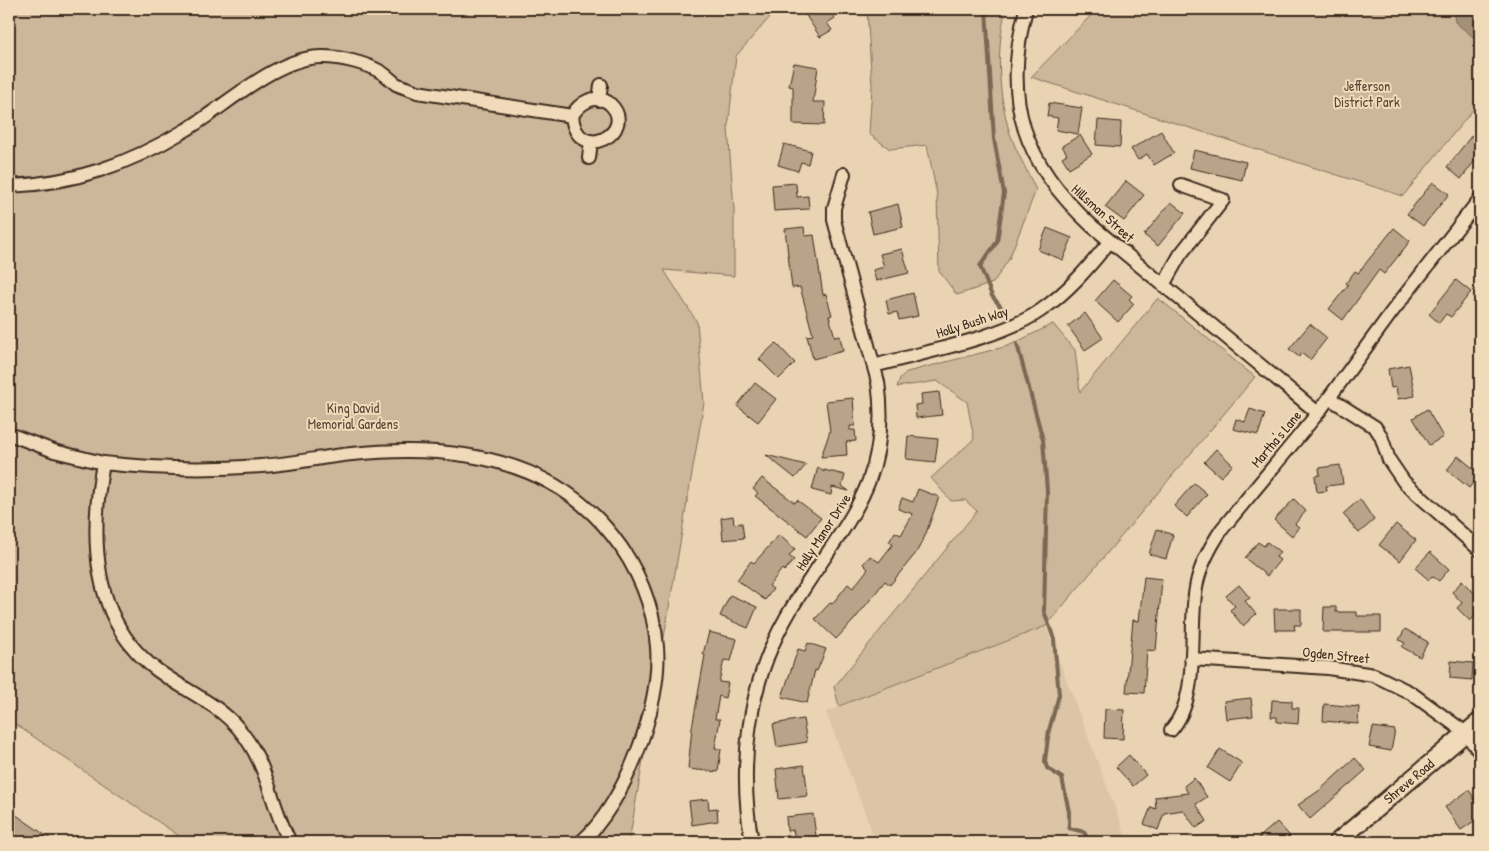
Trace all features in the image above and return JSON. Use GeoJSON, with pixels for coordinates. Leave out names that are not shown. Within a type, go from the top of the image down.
{"type":"FeatureCollection","features":[{"type":"Feature","properties":{"kind":"main road","name":"Shreve Road"},"geometry":{"type":"LineString","coordinates":[[1337,842],[1480,721]]}},
{"type":"Feature","properties":{"kind":"street","name":"Hillsman Street"},"geometry":{"type":"LineString","coordinates":[[1026,9],[1016,50],[1017,98],[1028,140],[1050,182],[1068,204],[1110,241],[1318,413]]}},
{"type":"Feature","properties":{"kind":"street"},"geometry":{"type":"LineString","coordinates":[[9,186],[60,182],[118,165],[185,131],[277,68],[309,58],[323,56],[346,60],[381,72],[397,84],[417,92],[572,116]]}},
{"type":"Feature","properties":{"kind":"street"},"geometry":{"type":"LineString","coordinates":[[599,100],[601,85]]}},
{"type":"Feature","properties":{"kind":"street"},"geometry":{"type":"LineString","coordinates":[[599,100],[605,100],[612,106],[616,124],[613,132],[607,139],[591,142],[582,137],[576,130],[572,116],[577,107],[582,104],[599,100]]}},
{"type":"Feature","properties":{"kind":"street"},"geometry":{"type":"LineString","coordinates":[[589,158],[591,142]]}},
{"type":"Feature","properties":{"kind":"street","name":"Holly Manor Drive"},"geometry":{"type":"LineString","coordinates":[[752,842],[746,798],[746,764],[753,703],[762,672],[785,619],[854,514],[874,471],[881,427],[881,402],[874,366],[834,220],[836,199],[844,174]]}},
{"type":"Feature","properties":{"kind":"street"},"geometry":{"type":"LineString","coordinates":[[1163,285],[1180,255],[1223,200],[1181,185]]}},
{"type":"Feature","properties":{"kind":"street","name":"Martha's Lane"},"geometry":{"type":"LineString","coordinates":[[1171,730],[1185,710],[1196,587],[1211,546],[1222,529],[1318,413],[1391,313],[1480,199]]}},
{"type":"Feature","properties":{"kind":"street","name":"Holly Bush Way"},"geometry":{"type":"LineString","coordinates":[[874,366],[993,333],[1031,316],[1070,287],[1110,241]]}},
{"type":"Feature","properties":{"kind":"street"},"geometry":{"type":"LineString","coordinates":[[1329,398],[1375,427],[1381,436],[1393,467],[1404,482],[1480,550]]}},
{"type":"Feature","properties":{"kind":"street"},"geometry":{"type":"LineString","coordinates":[[9,434],[54,451],[103,462],[187,469],[280,464],[355,454],[440,452],[482,457],[512,464],[559,486],[587,508],[618,542],[640,579],[651,612],[658,655],[656,678],[650,706],[624,783],[608,812],[581,842]]}},
{"type":"Feature","properties":{"kind":"street"},"geometry":{"type":"LineString","coordinates":[[103,462],[95,521],[96,552],[99,577],[116,622],[128,641],[155,669],[203,698],[238,728],[262,764],[290,842]]}},
{"type":"Feature","properties":{"kind":"street","name":"Ogden Street"},"geometry":{"type":"LineString","coordinates":[[1191,659],[1328,668],[1374,675],[1411,692],[1466,733],[1480,753]]}},
{"type":"Feature","properties":{"kind":"shaded area"},"geometry":{"type":"Polygon","coordinates":[[[1453,9],[1480,9],[1480,30],[1473,37],[1455,22],[1453,9]]]}},
{"type":"Feature","properties":{"kind":"shaded area"},"geometry":{"type":"Polygon","coordinates":[[[1046,626],[1128,842],[876,842],[826,712],[1046,626]]]}},
{"type":"Feature","properties":{"kind":"green space","name":"King David Memorial Gardens"},"geometry":{"type":"Polygon","coordinates":[[[13,9],[777,9],[736,56],[728,128],[734,209],[734,276],[664,270],[697,322],[704,403],[629,842],[188,842],[9,720],[9,21],[13,9]]]}},
{"type":"Feature","properties":{"kind":"green space"},"geometry":{"type":"Polygon","coordinates":[[[867,9],[1006,9],[1001,38],[999,68],[1002,98],[1008,127],[1017,151],[1036,190],[1009,259],[993,283],[957,295],[939,271],[937,195],[927,145],[890,149],[869,134],[872,86],[867,9]]]}},
{"type":"Feature","properties":{"kind":"green space","name":"Jefferson District Park"},"geometry":{"type":"Polygon","coordinates":[[[1097,9],[1480,9],[1480,101],[1403,196],[1031,77],[1097,9]]]}},
{"type":"Feature","properties":{"kind":"green space"},"geometry":{"type":"Polygon","coordinates":[[[1158,298],[1255,377],[1046,626],[839,706],[834,687],[977,511],[965,500],[951,501],[931,478],[974,439],[967,402],[937,381],[897,387],[900,378],[907,372],[1008,346],[1053,324],[1075,350],[1080,392],[1158,298]]]}},
{"type":"Feature","properties":{"kind":"building"},"geometry":{"type":"Polygon","coordinates":[[[814,9],[829,9],[835,18],[827,23],[832,30],[820,37],[805,14],[814,9]]]}},
{"type":"Feature","properties":{"kind":"building"},"geometry":{"type":"Polygon","coordinates":[[[794,63],[818,67],[813,102],[825,102],[824,125],[793,124],[793,87],[789,86],[794,63]]]}},
{"type":"Feature","properties":{"kind":"building"},"geometry":{"type":"Polygon","coordinates":[[[1049,103],[1082,108],[1078,134],[1056,130],[1058,118],[1047,116],[1049,103]]]}},
{"type":"Feature","properties":{"kind":"building"},"geometry":{"type":"Polygon","coordinates":[[[1098,120],[1121,122],[1120,147],[1096,145],[1098,120]]]}},
{"type":"Feature","properties":{"kind":"building"},"geometry":{"type":"Polygon","coordinates":[[[1161,131],[1174,153],[1154,165],[1147,154],[1138,160],[1131,149],[1161,131]]]}},
{"type":"Feature","properties":{"kind":"building"},"geometry":{"type":"Polygon","coordinates":[[[1080,135],[1092,154],[1069,168],[1062,157],[1067,154],[1062,146],[1080,135]]]}},
{"type":"Feature","properties":{"kind":"building"},"geometry":{"type":"Polygon","coordinates":[[[1472,135],[1480,141],[1480,154],[1461,179],[1447,167],[1472,135]]]}},
{"type":"Feature","properties":{"kind":"building"},"geometry":{"type":"Polygon","coordinates":[[[784,144],[811,151],[808,164],[801,162],[798,171],[778,165],[784,144]]]}},
{"type":"Feature","properties":{"kind":"building"},"geometry":{"type":"Polygon","coordinates":[[[1194,150],[1246,162],[1242,180],[1190,168],[1194,150]]]}},
{"type":"Feature","properties":{"kind":"building"},"geometry":{"type":"Polygon","coordinates":[[[1126,181],[1144,195],[1124,221],[1105,207],[1126,181]]]}},
{"type":"Feature","properties":{"kind":"building"},"geometry":{"type":"Polygon","coordinates":[[[1433,182],[1449,194],[1423,226],[1407,214],[1433,182]]]}},
{"type":"Feature","properties":{"kind":"building"},"geometry":{"type":"Polygon","coordinates":[[[796,183],[797,197],[808,196],[809,209],[774,211],[772,185],[796,183]]]}},
{"type":"Feature","properties":{"kind":"building"},"geometry":{"type":"Polygon","coordinates":[[[1171,202],[1185,213],[1158,246],[1144,235],[1171,202]]]}},
{"type":"Feature","properties":{"kind":"building"},"geometry":{"type":"Polygon","coordinates":[[[898,204],[903,227],[873,234],[868,212],[898,204]]]}},
{"type":"Feature","properties":{"kind":"building"},"geometry":{"type":"Polygon","coordinates":[[[804,227],[805,236],[814,235],[823,295],[826,294],[832,315],[829,316],[835,337],[840,336],[843,351],[813,359],[807,336],[813,335],[800,287],[792,288],[785,229],[804,227]]]}},
{"type":"Feature","properties":{"kind":"building"},"geometry":{"type":"Polygon","coordinates":[[[1047,228],[1072,238],[1063,260],[1038,250],[1047,228]]]}},
{"type":"Feature","properties":{"kind":"building"},"geometry":{"type":"Polygon","coordinates":[[[1394,228],[1410,241],[1384,274],[1379,270],[1343,320],[1329,309],[1348,285],[1346,283],[1355,271],[1358,273],[1394,228]]]}},
{"type":"Feature","properties":{"kind":"building"},"geometry":{"type":"Polygon","coordinates":[[[902,249],[909,273],[876,281],[873,270],[884,267],[880,254],[902,249]]]}},
{"type":"Feature","properties":{"kind":"building"},"geometry":{"type":"Polygon","coordinates":[[[1113,280],[1132,296],[1129,299],[1134,304],[1118,322],[1095,301],[1113,280]]]}},
{"type":"Feature","properties":{"kind":"building"},"geometry":{"type":"Polygon","coordinates":[[[1456,280],[1471,292],[1451,317],[1446,314],[1439,323],[1429,314],[1456,280]]]}},
{"type":"Feature","properties":{"kind":"building"},"geometry":{"type":"Polygon","coordinates":[[[913,293],[918,316],[899,320],[897,312],[889,314],[886,300],[913,293]]]}},
{"type":"Feature","properties":{"kind":"building"},"geometry":{"type":"Polygon","coordinates":[[[1085,313],[1103,338],[1085,350],[1068,326],[1085,313]]]}},
{"type":"Feature","properties":{"kind":"building"},"geometry":{"type":"Polygon","coordinates":[[[1310,324],[1327,338],[1310,360],[1301,353],[1299,357],[1289,349],[1310,324]]]}},
{"type":"Feature","properties":{"kind":"building"},"geometry":{"type":"Polygon","coordinates":[[[776,343],[795,363],[779,379],[759,359],[776,343]]]}},
{"type":"Feature","properties":{"kind":"building"},"geometry":{"type":"Polygon","coordinates":[[[1409,365],[1415,396],[1398,399],[1396,387],[1391,388],[1388,369],[1409,365]]]}},
{"type":"Feature","properties":{"kind":"building"},"geometry":{"type":"Polygon","coordinates":[[[755,383],[776,399],[758,422],[737,406],[755,383]]]}},
{"type":"Feature","properties":{"kind":"building"},"geometry":{"type":"Polygon","coordinates":[[[939,392],[942,415],[916,418],[915,405],[922,404],[921,394],[939,392]]]}},
{"type":"Feature","properties":{"kind":"building"},"geometry":{"type":"Polygon","coordinates":[[[853,398],[855,426],[850,426],[850,430],[855,430],[856,441],[846,442],[847,455],[821,457],[830,431],[826,401],[853,398]]]}},
{"type":"Feature","properties":{"kind":"building"},"geometry":{"type":"Polygon","coordinates":[[[1250,409],[1265,414],[1258,435],[1233,429],[1236,419],[1245,422],[1250,409]]]}},
{"type":"Feature","properties":{"kind":"building"},"geometry":{"type":"Polygon","coordinates":[[[1427,409],[1443,437],[1429,445],[1413,418],[1427,409]]]}},
{"type":"Feature","properties":{"kind":"building"},"geometry":{"type":"Polygon","coordinates":[[[908,436],[938,439],[935,462],[906,459],[908,436]]]}},
{"type":"Feature","properties":{"kind":"building"},"geometry":{"type":"Polygon","coordinates":[[[1216,449],[1233,465],[1221,477],[1204,462],[1216,449]]]}},
{"type":"Feature","properties":{"kind":"building"},"geometry":{"type":"Polygon","coordinates":[[[766,455],[806,465],[795,478],[766,455]]]}},
{"type":"Feature","properties":{"kind":"building"},"geometry":{"type":"Polygon","coordinates":[[[1458,456],[1480,474],[1469,488],[1447,470],[1458,456]]]}},
{"type":"Feature","properties":{"kind":"building"},"geometry":{"type":"Polygon","coordinates":[[[1340,465],[1343,484],[1326,486],[1327,491],[1317,492],[1315,476],[1320,475],[1319,468],[1340,465]]]}},
{"type":"Feature","properties":{"kind":"building"},"geometry":{"type":"Polygon","coordinates":[[[818,467],[824,472],[824,470],[845,475],[842,486],[849,491],[832,487],[831,495],[812,490],[818,467]]]}},
{"type":"Feature","properties":{"kind":"building"},"geometry":{"type":"Polygon","coordinates":[[[762,478],[795,503],[797,500],[821,518],[807,536],[755,496],[758,493],[753,489],[762,478]]]}},
{"type":"Feature","properties":{"kind":"building"},"geometry":{"type":"Polygon","coordinates":[[[1194,483],[1207,494],[1187,517],[1174,506],[1194,483]]]}},
{"type":"Feature","properties":{"kind":"building"},"geometry":{"type":"Polygon","coordinates":[[[918,489],[939,497],[925,536],[916,553],[890,585],[885,581],[836,639],[815,619],[830,603],[832,604],[848,584],[853,588],[868,569],[863,564],[870,556],[879,562],[893,544],[889,542],[895,532],[901,535],[913,514],[898,509],[902,498],[913,502],[918,489]]]}},
{"type":"Feature","properties":{"kind":"building"},"geometry":{"type":"Polygon","coordinates":[[[1294,499],[1306,511],[1295,524],[1299,527],[1292,536],[1274,520],[1294,499]]]}},
{"type":"Feature","properties":{"kind":"building"},"geometry":{"type":"Polygon","coordinates":[[[1360,499],[1374,520],[1359,533],[1343,514],[1360,499]]]}},
{"type":"Feature","properties":{"kind":"building"},"geometry":{"type":"Polygon","coordinates":[[[733,516],[734,524],[742,523],[744,538],[723,540],[721,518],[733,516]]]}},
{"type":"Feature","properties":{"kind":"building"},"geometry":{"type":"Polygon","coordinates":[[[1396,524],[1416,540],[1400,561],[1379,545],[1396,524]]]}},
{"type":"Feature","properties":{"kind":"building"},"geometry":{"type":"Polygon","coordinates":[[[1157,529],[1173,535],[1166,559],[1149,554],[1157,529]]]}},
{"type":"Feature","properties":{"kind":"building"},"geometry":{"type":"Polygon","coordinates":[[[779,535],[795,549],[789,556],[794,560],[784,571],[782,569],[769,586],[773,589],[765,600],[737,580],[751,561],[754,563],[779,535]]]}},
{"type":"Feature","properties":{"kind":"building"},"geometry":{"type":"Polygon","coordinates":[[[1258,542],[1264,546],[1267,542],[1280,552],[1276,557],[1280,560],[1267,576],[1245,558],[1258,542]]]}},
{"type":"Feature","properties":{"kind":"building"},"geometry":{"type":"Polygon","coordinates":[[[1430,552],[1449,569],[1439,581],[1432,576],[1429,580],[1415,568],[1430,552]]]}},
{"type":"Feature","properties":{"kind":"building"},"geometry":{"type":"Polygon","coordinates":[[[1144,577],[1162,579],[1156,651],[1147,650],[1144,693],[1126,692],[1133,620],[1139,621],[1144,577]]]}},
{"type":"Feature","properties":{"kind":"building"},"geometry":{"type":"Polygon","coordinates":[[[1462,581],[1480,599],[1480,611],[1470,621],[1457,608],[1462,603],[1452,592],[1462,581]]]}},
{"type":"Feature","properties":{"kind":"building"},"geometry":{"type":"Polygon","coordinates":[[[1239,585],[1250,598],[1245,601],[1256,614],[1243,626],[1230,610],[1235,606],[1226,596],[1239,585]]]}},
{"type":"Feature","properties":{"kind":"building"},"geometry":{"type":"Polygon","coordinates":[[[730,595],[757,607],[748,628],[720,616],[730,595]]]}},
{"type":"Feature","properties":{"kind":"building"},"geometry":{"type":"Polygon","coordinates":[[[1324,607],[1336,607],[1336,612],[1357,612],[1357,616],[1381,616],[1381,632],[1323,632],[1324,607]]]}},
{"type":"Feature","properties":{"kind":"building"},"geometry":{"type":"Polygon","coordinates":[[[1274,609],[1301,609],[1301,625],[1294,625],[1295,630],[1275,630],[1274,609]]]}},
{"type":"Feature","properties":{"kind":"building"},"geometry":{"type":"Polygon","coordinates":[[[1405,629],[1428,642],[1420,657],[1402,647],[1405,643],[1399,640],[1405,629]]]}},
{"type":"Feature","properties":{"kind":"building"},"geometry":{"type":"Polygon","coordinates":[[[709,632],[737,639],[731,661],[724,660],[719,682],[728,683],[725,698],[719,696],[715,719],[720,719],[715,748],[721,749],[718,772],[688,769],[692,728],[705,655],[703,654],[709,632]]]}},
{"type":"Feature","properties":{"kind":"building"},"geometry":{"type":"Polygon","coordinates":[[[808,643],[826,649],[817,671],[815,670],[807,703],[782,697],[798,649],[805,651],[808,643]]]}},
{"type":"Feature","properties":{"kind":"building"},"geometry":{"type":"Polygon","coordinates":[[[1451,661],[1473,663],[1472,680],[1450,678],[1451,661]]]}},
{"type":"Feature","properties":{"kind":"building"},"geometry":{"type":"Polygon","coordinates":[[[1251,698],[1253,716],[1226,719],[1224,701],[1251,698]]]}},
{"type":"Feature","properties":{"kind":"building"},"geometry":{"type":"Polygon","coordinates":[[[1272,700],[1292,701],[1292,708],[1299,708],[1298,724],[1277,722],[1277,717],[1271,717],[1272,700]]]}},
{"type":"Feature","properties":{"kind":"building"},"geometry":{"type":"Polygon","coordinates":[[[1324,704],[1359,707],[1358,724],[1323,721],[1324,704]]]}},
{"type":"Feature","properties":{"kind":"building"},"geometry":{"type":"Polygon","coordinates":[[[1105,709],[1124,710],[1123,739],[1104,738],[1105,709]]]}},
{"type":"Feature","properties":{"kind":"building"},"geometry":{"type":"Polygon","coordinates":[[[803,719],[807,742],[777,747],[773,724],[803,719]]]}},
{"type":"Feature","properties":{"kind":"building"},"geometry":{"type":"Polygon","coordinates":[[[1373,727],[1395,730],[1391,751],[1369,747],[1373,727]]]}},
{"type":"Feature","properties":{"kind":"building"},"geometry":{"type":"Polygon","coordinates":[[[1220,749],[1242,763],[1230,782],[1208,768],[1220,749]]]}},
{"type":"Feature","properties":{"kind":"building"},"geometry":{"type":"Polygon","coordinates":[[[1129,755],[1146,775],[1133,786],[1116,767],[1129,755]]]}},
{"type":"Feature","properties":{"kind":"building"},"geometry":{"type":"Polygon","coordinates":[[[1355,758],[1366,770],[1310,819],[1298,805],[1320,790],[1355,758]]]}},
{"type":"Feature","properties":{"kind":"building"},"geometry":{"type":"Polygon","coordinates":[[[804,765],[808,796],[779,799],[776,769],[804,765]]]}},
{"type":"Feature","properties":{"kind":"building"},"geometry":{"type":"Polygon","coordinates":[[[1194,778],[1207,797],[1196,804],[1207,821],[1196,828],[1183,810],[1164,813],[1158,830],[1144,824],[1151,807],[1156,809],[1155,797],[1188,793],[1184,786],[1194,778]]]}},
{"type":"Feature","properties":{"kind":"building"},"geometry":{"type":"Polygon","coordinates":[[[1469,790],[1480,807],[1480,817],[1461,830],[1445,807],[1469,790]]]}},
{"type":"Feature","properties":{"kind":"building"},"geometry":{"type":"Polygon","coordinates":[[[708,799],[709,809],[717,808],[718,821],[692,825],[689,801],[708,799]]]}},
{"type":"Feature","properties":{"kind":"building"},"geometry":{"type":"Polygon","coordinates":[[[9,810],[55,842],[22,842],[9,833],[9,810]]]}},
{"type":"Feature","properties":{"kind":"building"},"geometry":{"type":"Polygon","coordinates":[[[813,814],[816,836],[795,839],[793,830],[787,831],[786,817],[813,814]]]}},
{"type":"Feature","properties":{"kind":"building"},"geometry":{"type":"Polygon","coordinates":[[[1277,822],[1290,836],[1283,842],[1254,842],[1277,822]]]}},
{"type":"Feature","properties":{"kind":"waterway"},"geometry":{"type":"LineString","coordinates":[[986,9],[994,139],[1004,193],[997,242],[980,266],[992,296],[1005,312]]}},
{"type":"Feature","properties":{"kind":"waterway"},"geometry":{"type":"LineString","coordinates":[[1017,344],[1043,440],[1047,491],[1044,611],[1054,639],[1059,695],[1049,730],[1045,761],[1047,768],[1062,778],[1069,812],[1069,828],[1084,832],[1089,842]]}}]}
